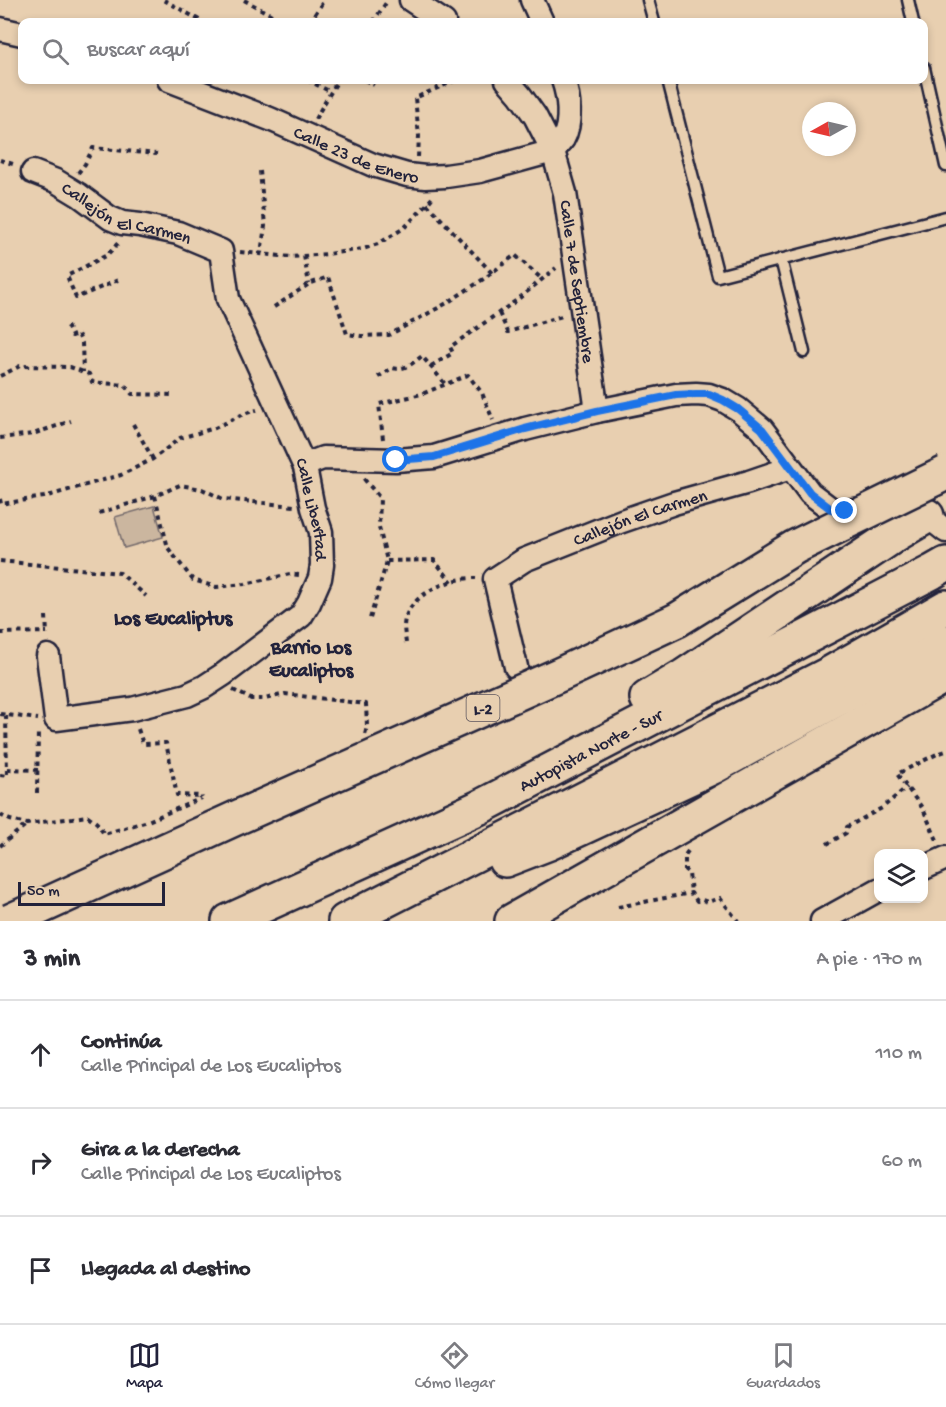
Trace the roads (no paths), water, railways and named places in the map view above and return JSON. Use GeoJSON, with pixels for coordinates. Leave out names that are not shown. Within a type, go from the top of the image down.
{"type":"FeatureCollection","features":[{"type":"Feature","properties":{"kind":"highway","name":"L-2"},"geometry":{"type":"LineString","coordinates":[[10,921],[561,674],[676,620],[795,547],[946,473]]}},
{"type":"Feature","properties":{"kind":"highway"},"geometry":{"type":"LineString","coordinates":[[478,808],[527,771],[684,676],[895,535],[940,517]]}},
{"type":"Feature","properties":{"kind":"highway","name":"Autopista Norte - Sur"},"geometry":{"type":"LineString","coordinates":[[229,921],[478,808],[939,568]]}},
{"type":"Feature","properties":{"kind":"highway"},"geometry":{"type":"LineString","coordinates":[[350,919],[828,674],[946,607]]}},
{"type":"Feature","properties":{"kind":"highway"},"geometry":{"type":"LineString","coordinates":[[350,919],[549,843],[714,766],[946,642]]}},
{"type":"Feature","properties":{"kind":"highway"},"geometry":{"type":"LineString","coordinates":[[512,921],[946,675]]}},
{"type":"Feature","properties":{"kind":"street"},"geometry":{"type":"LineString","coordinates":[[411,0],[438,18]]}},
{"type":"Feature","properties":{"kind":"street"},"geometry":{"type":"LineString","coordinates":[[532,0],[540,18]]}},
{"type":"Feature","properties":{"kind":"street"},"geometry":{"type":"LineString","coordinates":[[0,29],[18,33]]}},
{"type":"Feature","properties":{"kind":"street","name":"Calle 23 de Enero"},"geometry":{"type":"LineString","coordinates":[[179,84],[270,119],[373,165],[407,175],[446,176],[480,171],[553,151]]}},
{"type":"Feature","properties":{"kind":"street","name":"Calle 7 de Septiembre"},"geometry":{"type":"LineString","coordinates":[[511,84],[535,116],[553,151],[565,193],[597,411]]}},
{"type":"Feature","properties":{"kind":"street"},"geometry":{"type":"LineString","coordinates":[[553,151],[563,138],[568,126],[568,106],[564,84]]}},
{"type":"Feature","properties":{"kind":"street","name":"Callejón El Carmen"},"geometry":{"type":"LineString","coordinates":[[33,172],[56,181],[110,218],[122,223],[178,233],[221,251]]}},
{"type":"Feature","properties":{"kind":"street","name":"Calle Libertad"},"geometry":{"type":"LineString","coordinates":[[48,656],[47,719],[132,709],[187,695],[224,674],[301,616],[320,578],[321,532],[313,508],[305,468],[228,299],[221,251]]}},
{"type":"Feature","properties":{"kind":"street"},"geometry":{"type":"LineString","coordinates":[[305,468],[310,463],[323,458],[386,460],[434,457],[525,429],[597,411],[676,395],[709,394],[738,409],[762,429],[810,493],[831,509],[856,511],[891,503],[906,503],[940,517]]}},
{"type":"Feature","properties":{"kind":"street","name":"Callejón El Carmen"},"geometry":{"type":"LineString","coordinates":[[516,667],[495,579],[524,560],[622,521],[790,468]]}},
{"type":"Feature","properties":{"kind":"street"},"geometry":{"type":"LineString","coordinates":[[928,866],[945,858]]}},
{"type":"Feature","properties":{"kind":"street"},"geometry":{"type":"LineString","coordinates":[[822,921],[874,893]]}},
{"type":"Feature","properties":{"kind":"lane"},"geometry":{"type":"LineString","coordinates":[[648,0],[653,18]]}},
{"type":"Feature","properties":{"kind":"lane"},"geometry":{"type":"LineString","coordinates":[[908,0],[912,18]]}},
{"type":"Feature","properties":{"kind":"lane"},"geometry":{"type":"LineString","coordinates":[[669,84],[718,276],[946,217]]}},
{"type":"Feature","properties":{"kind":"lane"},"geometry":{"type":"LineString","coordinates":[[928,84],[946,166]]}},
{"type":"Feature","properties":{"kind":"lane"},"geometry":{"type":"LineString","coordinates":[[781,259],[804,352]]}},
{"type":"Feature","properties":{"kind":"district","name":"Los Eucaliptus"},"geometry":{"type":"Point","coordinates":[173,617]}},
{"type":"Feature","properties":{"kind":"district","name":"Barrio Los Eucaliptos"},"geometry":{"type":"Point","coordinates":[311,658]}}]}
